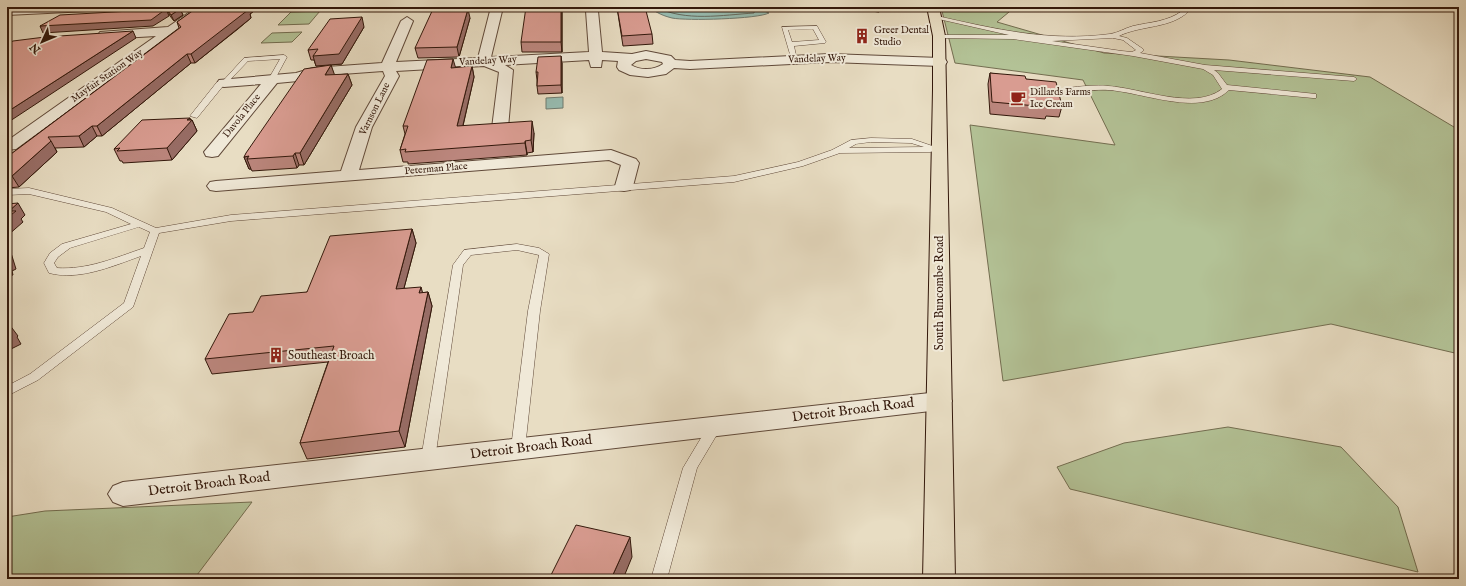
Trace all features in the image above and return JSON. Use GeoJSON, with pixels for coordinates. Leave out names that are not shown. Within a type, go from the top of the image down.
{"type":"FeatureCollection","features":[{"type":"Feature","properties":{"kind":"main road","name":"South Buncombe Road"},"geometry":{"type":"LineString","coordinates":[[935,13],[939,36],[940,62],[939,579]]}},
{"type":"Feature","properties":{"kind":"street"},"geometry":{"type":"LineString","coordinates":[[7,12],[108,7]]}},
{"type":"Feature","properties":{"kind":"street","name":"Mayfair Station Way"},"geometry":{"type":"LineString","coordinates":[[10,146],[204,7]]}},
{"type":"Feature","properties":{"kind":"street"},"geometry":{"type":"LineString","coordinates":[[497,7],[484,61],[506,70],[500,128]]}},
{"type":"Feature","properties":{"kind":"street"},"geometry":{"type":"LineString","coordinates":[[592,11],[595,60]]}},
{"type":"Feature","properties":{"kind":"street","name":"Varnson Lane"},"geometry":{"type":"LineString","coordinates":[[348,176],[364,127],[389,71],[407,21]]}},
{"type":"Feature","properties":{"kind":"street"},"geometry":{"type":"LineString","coordinates":[[94,36],[170,31]]}},
{"type":"Feature","properties":{"kind":"street","name":"Vandelay Way"},"geometry":{"type":"LineString","coordinates":[[224,83],[298,77],[307,81],[484,61],[595,60],[628,62],[654,56],[666,58],[670,64],[690,65],[868,58],[940,62]]}},
{"type":"Feature","properties":{"kind":"street","name":"Vandelay Way"},"geometry":{"type":"LineString","coordinates":[[389,71],[506,70],[595,60]]}},
{"type":"Feature","properties":{"kind":"street","name":"Davola Place"},"geometry":{"type":"LineString","coordinates":[[212,152],[272,80]]}},
{"type":"Feature","properties":{"kind":"street"},"geometry":{"type":"LineString","coordinates":[[7,128],[35,127]]}},
{"type":"Feature","properties":{"kind":"street","name":"Peterman Place"},"geometry":{"type":"LineString","coordinates":[[216,186],[611,155],[630,163],[624,186]]}},
{"type":"Feature","properties":{"kind":"street","name":"Detroit Broach Road"},"geometry":{"type":"LineString","coordinates":[[122,494],[939,401]]}},
{"type":"Feature","properties":{"kind":"lane"},"geometry":{"type":"LineString","coordinates":[[856,7],[879,10],[882,7]]}},
{"type":"Feature","properties":{"kind":"lane"},"geometry":{"type":"LineString","coordinates":[[1114,36],[1124,30],[1140,25],[1166,23],[1181,16],[1186,11],[1181,7]]}},
{"type":"Feature","properties":{"kind":"lane"},"geometry":{"type":"LineString","coordinates":[[935,13],[1022,37],[1205,67],[1354,79]]}},
{"type":"Feature","properties":{"kind":"lane"},"geometry":{"type":"LineString","coordinates":[[790,44],[823,42],[815,27],[784,28],[794,60]]}},
{"type":"Feature","properties":{"kind":"lane"},"geometry":{"type":"LineString","coordinates":[[939,36],[1022,37],[1052,39],[1114,36],[1125,39],[1141,50],[1133,54]]}},
{"type":"Feature","properties":{"kind":"lane"},"geometry":{"type":"LineString","coordinates":[[194,116],[220,84],[224,83],[246,59],[284,57],[272,80]]}},
{"type":"Feature","properties":{"kind":"lane"},"geometry":{"type":"LineString","coordinates":[[1205,67],[1216,74],[1226,87],[1313,96]]}},
{"type":"Feature","properties":{"kind":"lane"},"geometry":{"type":"LineString","coordinates":[[1071,90],[1107,88],[1194,101],[1211,98],[1224,93],[1226,87]]}},
{"type":"Feature","properties":{"kind":"lane"},"geometry":{"type":"LineString","coordinates":[[7,192],[29,191],[109,210],[156,231],[231,218],[624,186],[734,179],[800,164],[834,152],[866,149],[912,151],[940,150]]}},
{"type":"Feature","properties":{"kind":"lane"},"geometry":{"type":"LineString","coordinates":[[140,224],[66,246],[54,255],[50,263],[53,271],[68,273],[88,269],[149,250]]}},
{"type":"Feature","properties":{"kind":"lane"},"geometry":{"type":"LineString","coordinates":[[7,392],[34,377],[128,305],[156,231]]}},
{"type":"Feature","properties":{"kind":"lane"},"geometry":{"type":"LineString","coordinates":[[428,459],[458,265],[468,252],[504,248],[534,249],[544,254],[534,311],[518,448]]}},
{"type":"Feature","properties":{"kind":"lane"},"geometry":{"type":"LineString","coordinates":[[659,579],[690,468],[715,426]]}},
{"type":"Feature","properties":{"kind":"green space"},"geometry":{"type":"Polygon","coordinates":[[[941,7],[1015,7],[997,22],[1104,53],[1229,60],[1370,77],[1459,130],[1459,354],[1331,324],[1003,381],[970,125],[1115,145],[1083,80],[955,63],[941,7]]]}},
{"type":"Feature","properties":{"kind":"green space"},"geometry":{"type":"Polygon","coordinates":[[[320,11],[309,24],[278,25],[291,12],[320,11]]]}},
{"type":"Feature","properties":{"kind":"green space"},"geometry":{"type":"Polygon","coordinates":[[[302,32],[292,42],[261,43],[272,33],[302,32]]]}},
{"type":"Feature","properties":{"kind":"green space"},"geometry":{"type":"Polygon","coordinates":[[[1228,427],[1341,447],[1398,507],[1418,572],[1070,489],[1057,467],[1124,443],[1228,427]]]}},
{"type":"Feature","properties":{"kind":"green space"},"geometry":{"type":"Polygon","coordinates":[[[252,502],[194,579],[7,579],[7,517],[45,511],[252,502]]]}},
{"type":"Feature","properties":{"kind":"water"},"geometry":{"type":"Polygon","coordinates":[[[729,6],[745,7],[769,13],[737,18],[680,19],[663,15],[650,7],[729,6]]]}},
{"type":"Feature","properties":{"kind":"water"},"geometry":{"type":"Polygon","coordinates":[[[563,97],[563,108],[546,109],[546,98],[563,97]]]}},
{"type":"Feature","properties":{"kind":"building"},"geometry":{"type":"Polygon","coordinates":[[[198,7],[246,7],[244,10],[248,10],[191,54],[187,54],[97,126],[92,126],[79,136],[48,137],[51,141],[12,176],[7,176],[7,157],[181,27],[177,22],[198,7]]]}},
{"type":"Feature","properties":{"kind":"building"},"geometry":{"type":"Polygon","coordinates":[[[526,7],[561,7],[561,42],[521,42],[526,7]]]}},
{"type":"Feature","properties":{"kind":"building"},"geometry":{"type":"Polygon","coordinates":[[[617,7],[645,7],[652,34],[622,36],[617,7]]]}},
{"type":"Feature","properties":{"kind":"building"},"geometry":{"type":"Polygon","coordinates":[[[166,9],[151,20],[40,26],[60,15],[166,9]]]}},
{"type":"Feature","properties":{"kind":"building"},"geometry":{"type":"Polygon","coordinates":[[[167,9],[180,9],[171,15],[167,9]]]}},
{"type":"Feature","properties":{"kind":"building"},"geometry":{"type":"Polygon","coordinates":[[[433,9],[468,9],[457,47],[415,48],[433,9]]]}},
{"type":"Feature","properties":{"kind":"building"},"geometry":{"type":"Polygon","coordinates":[[[362,17],[339,54],[313,56],[318,49],[308,50],[330,19],[362,17]]]}},
{"type":"Feature","properties":{"kind":"building"},"geometry":{"type":"Polygon","coordinates":[[[133,31],[7,112],[7,44],[13,41],[45,37],[133,31]]]}},
{"type":"Feature","properties":{"kind":"building"},"geometry":{"type":"Polygon","coordinates":[[[561,56],[561,85],[537,86],[538,72],[536,72],[538,57],[561,56]]]}},
{"type":"Feature","properties":{"kind":"building"},"geometry":{"type":"Polygon","coordinates":[[[453,59],[451,68],[472,66],[457,126],[532,121],[531,140],[525,141],[525,143],[405,152],[406,149],[400,150],[408,126],[403,126],[427,60],[453,59]]]}},
{"type":"Feature","properties":{"kind":"building"},"geometry":{"type":"Polygon","coordinates":[[[331,65],[325,75],[348,74],[300,153],[295,153],[293,156],[247,159],[249,156],[244,157],[304,69],[331,65]]]}},
{"type":"Feature","properties":{"kind":"building"},"geometry":{"type":"Polygon","coordinates":[[[990,73],[1025,76],[1026,79],[1056,82],[1062,106],[1048,105],[1048,107],[992,102],[990,73]]]}},
{"type":"Feature","properties":{"kind":"building"},"geometry":{"type":"Polygon","coordinates":[[[190,118],[187,120],[192,120],[167,148],[117,151],[120,148],[114,149],[142,120],[190,118]]]}},
{"type":"Feature","properties":{"kind":"building"},"geometry":{"type":"Polygon","coordinates":[[[18,203],[9,211],[16,211],[7,218],[7,204],[18,203]]]}},
{"type":"Feature","properties":{"kind":"building","name":"Southeast Broach"},"geometry":{"type":"Polygon","coordinates":[[[412,229],[396,289],[421,287],[419,293],[428,292],[399,431],[300,443],[334,346],[205,359],[229,314],[253,312],[261,296],[307,292],[330,236],[412,229]]]}},
{"type":"Feature","properties":{"kind":"building"},"geometry":{"type":"Polygon","coordinates":[[[7,328],[12,331],[7,333],[7,328]]]}},
{"type":"Feature","properties":{"kind":"building"},"geometry":{"type":"Polygon","coordinates":[[[576,525],[630,537],[611,579],[549,579],[576,525]]]}},
{"type":"Feature","properties":{"kind":"place","name":"Greer Dental Studio"},"geometry":{"type":"Point","coordinates":[862,36]}},
{"type":"Feature","properties":{"kind":"place","name":"Dillards Farms Ice Cream"},"geometry":{"type":"Point","coordinates":[1018,98]}},
{"type":"Feature","properties":{"kind":"place","name":"Southeast Broach"},"geometry":{"type":"Point","coordinates":[276,355]}}]}
